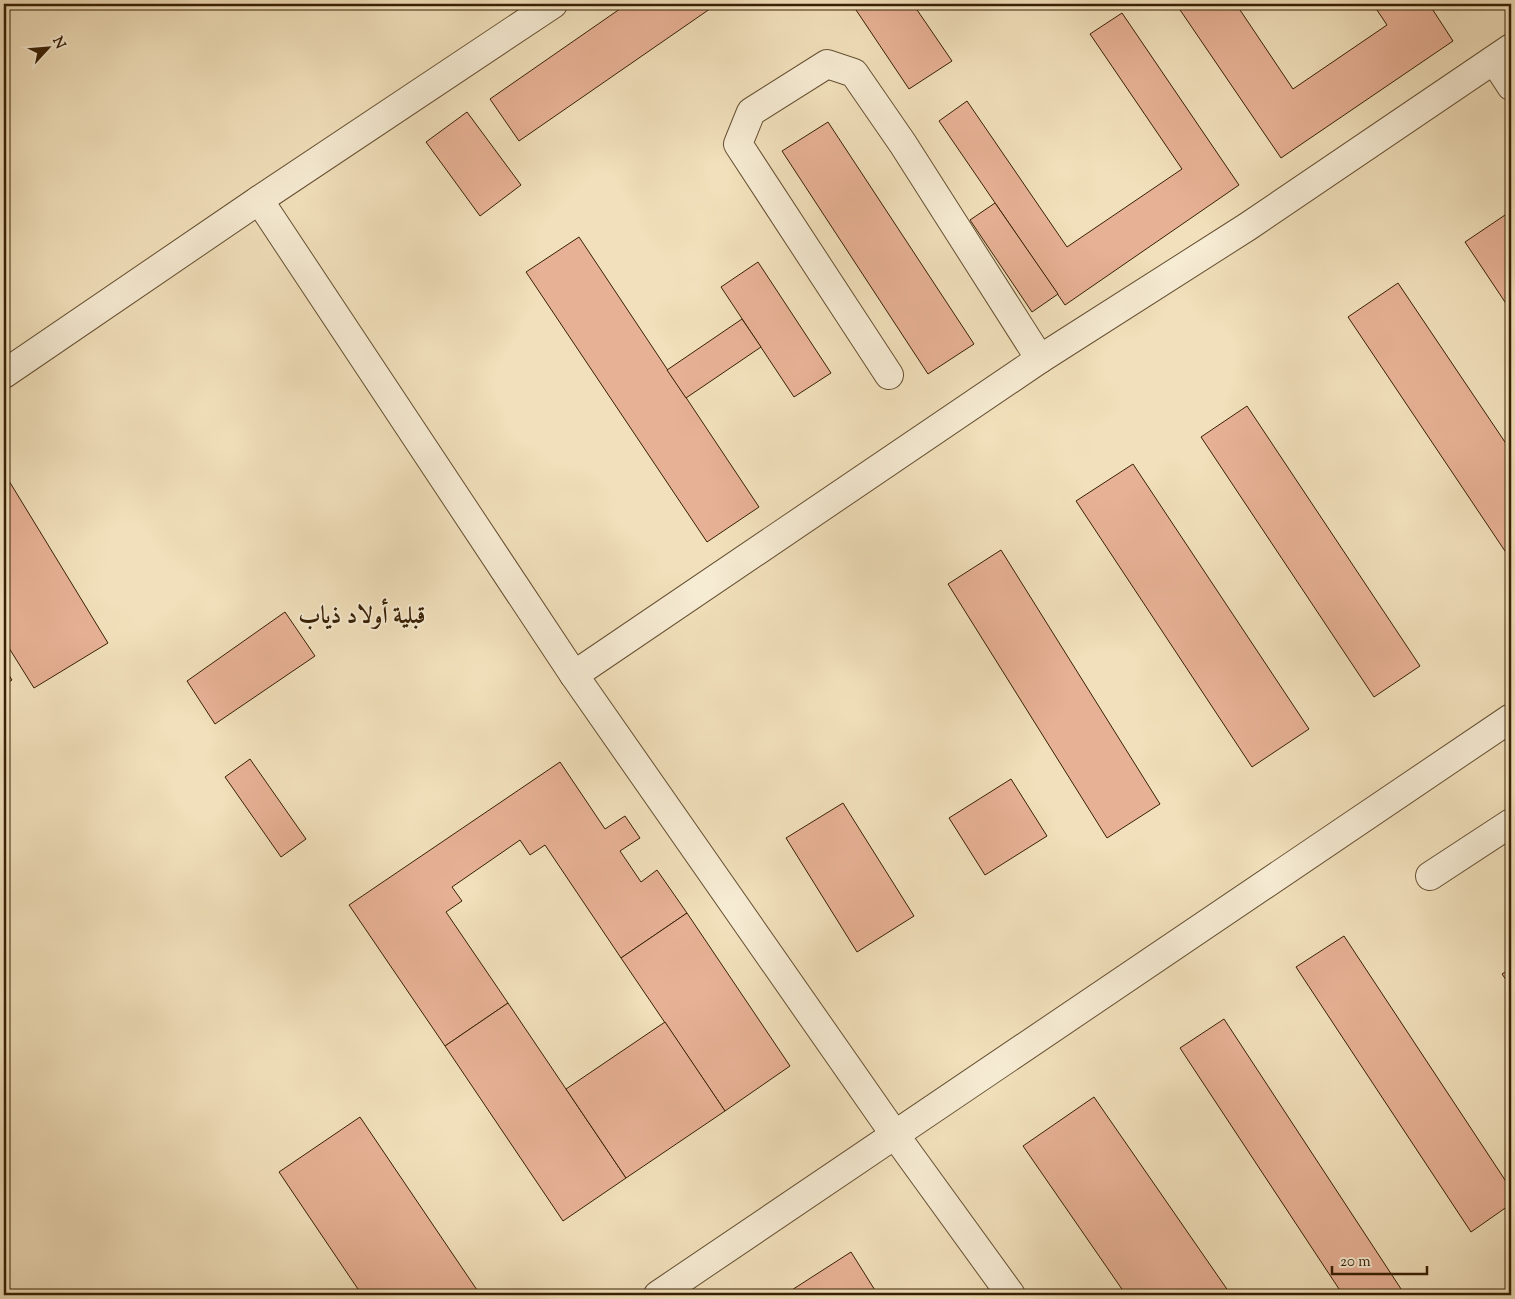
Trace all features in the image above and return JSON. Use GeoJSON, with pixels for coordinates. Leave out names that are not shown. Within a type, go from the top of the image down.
{"type":"FeatureCollection","features":[{"type":"Feature","properties":{"kind":"street"},"geometry":{"type":"LineString","coordinates":[[4,374],[259,200],[553,4]]}},
{"type":"Feature","properties":{"kind":"street"},"geometry":{"type":"LineString","coordinates":[[574,675],[1040,359],[1247,227],[1503,54],[1511,86]]}},
{"type":"Feature","properties":{"kind":"street"},"geometry":{"type":"LineString","coordinates":[[889,375],[738,144],[752,112],[827,64],[854,73],[903,144],[1040,359]]}},
{"type":"Feature","properties":{"kind":"street"},"geometry":{"type":"LineString","coordinates":[[259,200],[574,675],[895,1135],[1011,1295]]}},
{"type":"Feature","properties":{"kind":"street"},"geometry":{"type":"LineString","coordinates":[[658,1295],[1511,718]]}},
{"type":"Feature","properties":{"kind":"street"},"geometry":{"type":"LineString","coordinates":[[1430,876],[1511,823]]}},
{"type":"Feature","properties":{"kind":"building"},"geometry":{"type":"Polygon","coordinates":[[[627,4],[717,4],[519,141],[490,99],[627,4]]]}},
{"type":"Feature","properties":{"kind":"building"},"geometry":{"type":"Polygon","coordinates":[[[852,4],[913,4],[952,61],[909,89],[852,4]]]}},
{"type":"Feature","properties":{"kind":"building"},"geometry":{"type":"Polygon","coordinates":[[[1176,4],[1236,4],[1293,89],[1387,25],[1373,4],[1429,4],[1453,41],[1281,158],[1176,4]]]}},
{"type":"Feature","properties":{"kind":"building"},"geometry":{"type":"Polygon","coordinates":[[[1122,13],[1239,185],[1065,305],[939,121],[967,101],[1067,247],[1182,169],[1090,34],[1122,13]]]}},
{"type":"Feature","properties":{"kind":"building"},"geometry":{"type":"Polygon","coordinates":[[[467,112],[521,185],[480,216],[426,142],[467,112]]]}},
{"type":"Feature","properties":{"kind":"building"},"geometry":{"type":"Polygon","coordinates":[[[828,122],[974,344],[928,374],[782,151],[828,122]]]}},
{"type":"Feature","properties":{"kind":"building"},"geometry":{"type":"Polygon","coordinates":[[[995,203],[1058,294],[1032,312],[970,220],[995,203]]]}},
{"type":"Feature","properties":{"kind":"building"},"geometry":{"type":"Polygon","coordinates":[[[1511,211],[1511,311],[1465,242],[1511,211]]]}},
{"type":"Feature","properties":{"kind":"building"},"geometry":{"type":"Polygon","coordinates":[[[579,237],[759,507],[707,542],[526,272],[579,237]]]}},
{"type":"Feature","properties":{"kind":"building"},"geometry":{"type":"Polygon","coordinates":[[[758,262],[831,373],[794,397],[721,287],[758,262]]]}},
{"type":"Feature","properties":{"kind":"building"},"geometry":{"type":"Polygon","coordinates":[[[1398,283],[1511,451],[1511,560],[1348,317],[1398,283]]]}},
{"type":"Feature","properties":{"kind":"building"},"geometry":{"type":"Polygon","coordinates":[[[742,319],[761,347],[686,398],[667,370],[742,319]]]}},
{"type":"Feature","properties":{"kind":"building"},"geometry":{"type":"Polygon","coordinates":[[[1247,406],[1420,666],[1374,697],[1201,437],[1247,406]]]}},
{"type":"Feature","properties":{"kind":"building"},"geometry":{"type":"Polygon","coordinates":[[[1133,464],[1309,729],[1252,767],[1076,501],[1133,464]]]}},
{"type":"Feature","properties":{"kind":"building"},"geometry":{"type":"Polygon","coordinates":[[[6,476],[108,643],[34,688],[4,640],[4,478],[6,476]]]}},
{"type":"Feature","properties":{"kind":"building"},"geometry":{"type":"Polygon","coordinates":[[[1001,550],[1160,804],[1107,838],[948,584],[1001,550]]]}},
{"type":"Feature","properties":{"kind":"building"},"geometry":{"type":"Polygon","coordinates":[[[285,612],[315,656],[215,724],[187,681],[285,612]]]}},
{"type":"Feature","properties":{"kind":"building"},"geometry":{"type":"Polygon","coordinates":[[[4,667],[12,680],[4,685],[4,667]]]}},
{"type":"Feature","properties":{"kind":"building"},"geometry":{"type":"Polygon","coordinates":[[[250,759],[306,839],[281,857],[225,777],[250,759]]]}},
{"type":"Feature","properties":{"kind":"building"},"geometry":{"type":"Polygon","coordinates":[[[560,762],[605,829],[625,816],[640,838],[620,851],[641,882],[657,870],[687,913],[621,958],[545,845],[530,855],[520,840],[452,887],[462,901],[446,912],[508,1003],[445,1046],[349,905],[560,762]]]}},
{"type":"Feature","properties":{"kind":"building"},"geometry":{"type":"Polygon","coordinates":[[[1011,779],[1047,836],[985,875],[949,818],[1011,779]]]}},
{"type":"Feature","properties":{"kind":"building"},"geometry":{"type":"Polygon","coordinates":[[[843,803],[914,916],[857,952],[786,838],[843,803]]]}},
{"type":"Feature","properties":{"kind":"building"},"geometry":{"type":"Polygon","coordinates":[[[687,913],[790,1066],[725,1111],[621,958],[687,913]]]}},
{"type":"Feature","properties":{"kind":"building"},"geometry":{"type":"Polygon","coordinates":[[[1344,936],[1511,1189],[1511,1204],[1471,1232],[1296,967],[1344,936]]]}},
{"type":"Feature","properties":{"kind":"building"},"geometry":{"type":"Polygon","coordinates":[[[1511,968],[1511,987],[1502,974],[1511,968]]]}},
{"type":"Feature","properties":{"kind":"building"},"geometry":{"type":"Polygon","coordinates":[[[508,1003],[626,1178],[563,1221],[445,1046],[508,1003]]]}},
{"type":"Feature","properties":{"kind":"building"},"geometry":{"type":"Polygon","coordinates":[[[1224,1019],[1405,1295],[1343,1295],[1180,1048],[1224,1019]]]}},
{"type":"Feature","properties":{"kind":"building"},"geometry":{"type":"Polygon","coordinates":[[[665,1022],[725,1111],[626,1178],[566,1089],[665,1022]]]}},
{"type":"Feature","properties":{"kind":"building"},"geometry":{"type":"Polygon","coordinates":[[[1094,1097],[1231,1295],[1126,1295],[1023,1146],[1094,1097]]]}},
{"type":"Feature","properties":{"kind":"building"},"geometry":{"type":"Polygon","coordinates":[[[360,1117],[477,1290],[470,1295],[362,1295],[279,1172],[360,1117]]]}},
{"type":"Feature","properties":{"kind":"building"},"geometry":{"type":"Polygon","coordinates":[[[851,1252],[878,1295],[784,1295],[851,1252]]]}},
{"type":"Feature","properties":{"kind":"district","name":"قبلية أولاد ذياب"},"geometry":{"type":"Point","coordinates":[362,615]}}]}
